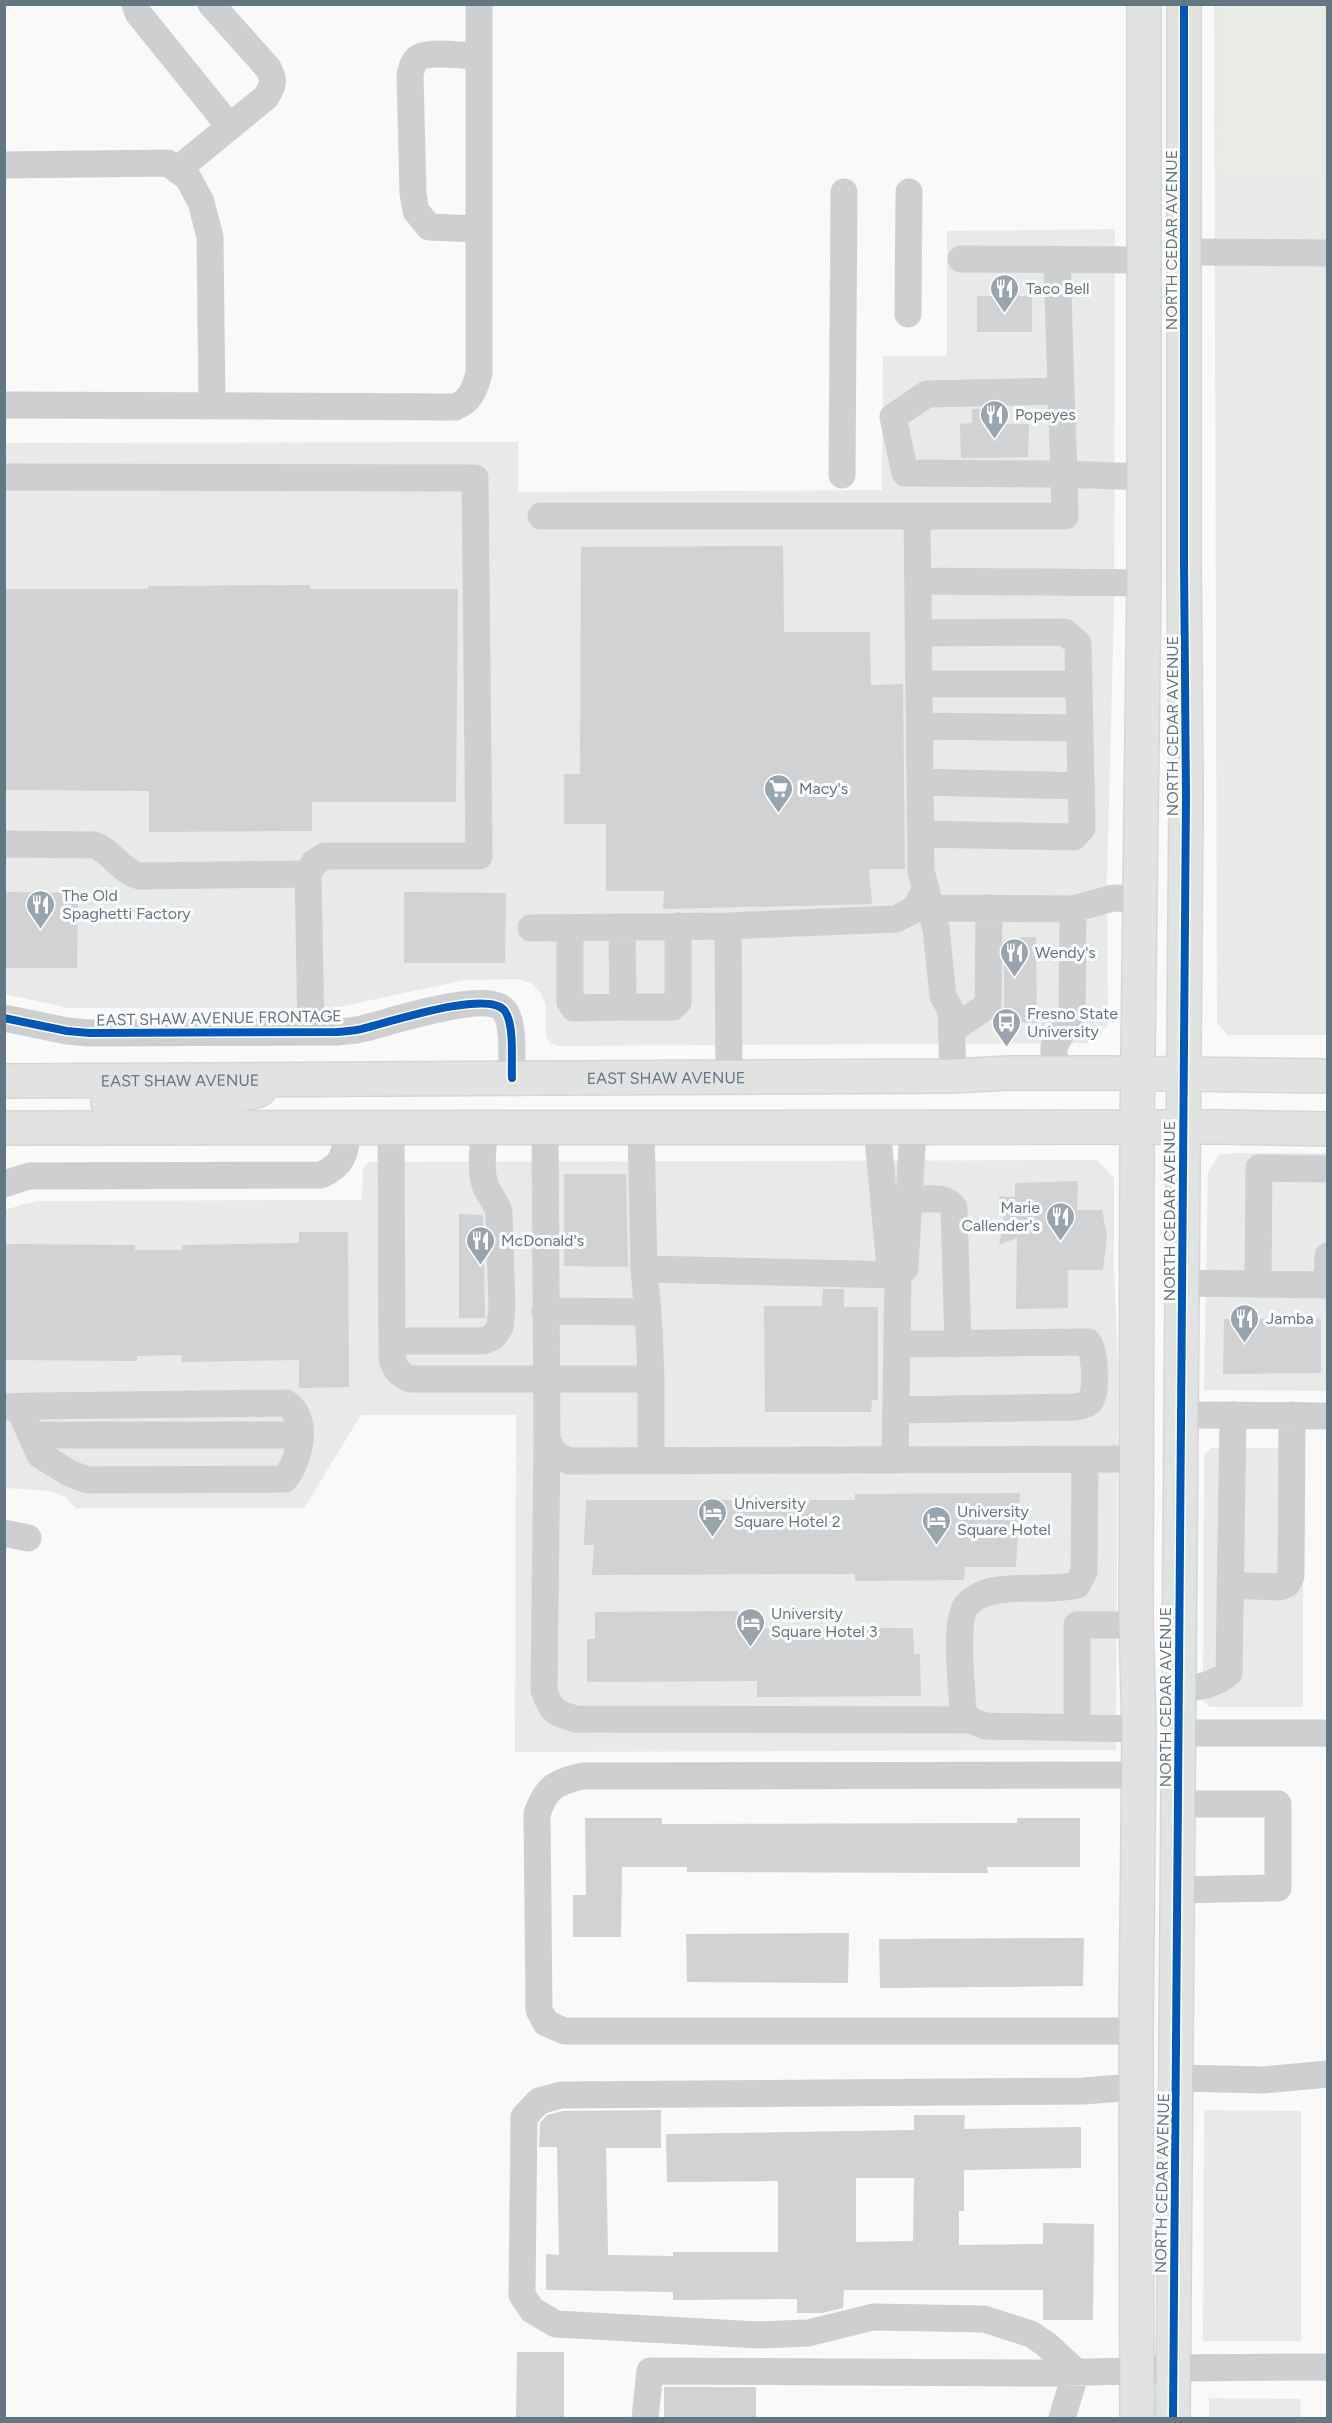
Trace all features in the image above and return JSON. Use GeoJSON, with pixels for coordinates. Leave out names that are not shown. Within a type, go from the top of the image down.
{"type":"FeatureCollection","features":[{"type":"Feature","properties":{"kind":"main road","name":"NORTH CEDAR AVENUE"},"geometry":{"type":"LineString","coordinates":[[1137,2418],[1136,2031],[1139,1729],[1137,1128],[1144,583],[1144,4]]}},
{"type":"Feature","properties":{"kind":"main road","name":"NORTH CEDAR AVENUE"},"geometry":{"type":"LineString","coordinates":[[1173,2418],[1186,796],[1184,4]]}},
{"type":"Feature","properties":{"kind":"main road"},"geometry":{"type":"LineString","coordinates":[[1143,477],[1164,503],[1165,538],[1168,548],[1184,561]]}},
{"type":"Feature","properties":{"kind":"main road"},"geometry":{"type":"LineString","coordinates":[[1144,583],[1154,589],[1163,602],[1165,714],[1186,796]]}},
{"type":"Feature","properties":{"kind":"main road","name":"EAST SHAW AVENUE"},"geometry":{"type":"LineString","coordinates":[[4,1081],[310,1077],[953,1076],[1054,1073],[1328,1076]]}},
{"type":"Feature","properties":{"kind":"main road"},"geometry":{"type":"LineString","coordinates":[[4,1103],[213,1102],[310,1077]]}},
{"type":"Feature","properties":{"kind":"main road"},"geometry":{"type":"LineString","coordinates":[[4,1128],[391,1126],[1328,1129]]}},
{"type":"Feature","properties":{"kind":"main road"},"geometry":{"type":"LineString","coordinates":[[1137,1459],[1146,1461],[1154,1468],[1160,1480],[1163,1550],[1179,1674]]}},
{"type":"Feature","properties":{"kind":"main road"},"geometry":{"type":"LineString","coordinates":[[1137,1625],[1158,1651],[1157,1691],[1160,1716],[1164,1723],[1178,1733]]}},
{"type":"Feature","properties":{"kind":"main road"},"geometry":{"type":"LineString","coordinates":[[1139,1729],[1158,1744],[1162,1756],[1162,1788],[1178,1804]]}},
{"type":"Feature","properties":{"kind":"street"},"geometry":{"type":"LineString","coordinates":[[135,4],[138,13],[230,127]]}},
{"type":"Feature","properties":{"kind":"street"},"geometry":{"type":"LineString","coordinates":[[177,170],[266,97],[272,88],[273,77],[211,4]]}},
{"type":"Feature","properties":{"kind":"street"},"geometry":{"type":"LineString","coordinates":[[4,405],[455,407],[462,404],[475,389],[479,373],[479,4]]}},
{"type":"Feature","properties":{"kind":"street"},"geometry":{"type":"LineString","coordinates":[[479,56],[420,57],[413,63],[410,74],[413,194],[416,211],[429,227],[479,229]]}},
{"type":"Feature","properties":{"kind":"street"},"geometry":{"type":"LineString","coordinates":[[4,165],[168,164],[188,178],[201,202],[210,237],[212,406]]}},
{"type":"Feature","properties":{"kind":"street"},"geometry":{"type":"LineString","coordinates":[[842,475],[844,192]]}},
{"type":"Feature","properties":{"kind":"street"},"geometry":{"type":"LineString","coordinates":[[908,314],[909,192]]}},
{"type":"Feature","properties":{"kind":"street"},"geometry":{"type":"LineString","coordinates":[[1184,252],[1328,253]]}},
{"type":"Feature","properties":{"kind":"street"},"geometry":{"type":"LineString","coordinates":[[961,259],[1143,260]]}},
{"type":"Feature","properties":{"kind":"street"},"geometry":{"type":"LineString","coordinates":[[541,516],[1065,516],[1057,260]]}},
{"type":"Feature","properties":{"kind":"street"},"geometry":{"type":"LineString","coordinates":[[1061,391],[927,394],[893,417],[905,473],[1143,477]]}},
{"type":"Feature","properties":{"kind":"street"},"geometry":{"type":"LineString","coordinates":[[4,477],[475,478],[479,856],[325,856],[314,863],[308,874],[311,1032]]}},
{"type":"Feature","properties":{"kind":"street"},"geometry":{"type":"LineString","coordinates":[[917,516],[921,871],[936,929],[939,978],[943,996],[951,1011],[953,1076]]}},
{"type":"Feature","properties":{"kind":"street"},"geometry":{"type":"LineString","coordinates":[[919,581],[1144,583]]}},
{"type":"Feature","properties":{"kind":"street"},"geometry":{"type":"LineString","coordinates":[[919,633],[1065,632],[1078,644],[1082,828],[1074,837],[921,834]]}},
{"type":"Feature","properties":{"kind":"street"},"geometry":{"type":"LineString","coordinates":[[920,684],[1079,684]]}},
{"type":"Feature","properties":{"kind":"street"},"geometry":{"type":"LineString","coordinates":[[920,726],[1080,728]]}},
{"type":"Feature","properties":{"kind":"street"},"geometry":{"type":"LineString","coordinates":[[921,782],[1081,786]]}},
{"type":"Feature","properties":{"kind":"street"},"geometry":{"type":"LineString","coordinates":[[4,844],[94,845],[106,851],[128,871],[140,876],[308,874]]}},
{"type":"Feature","properties":{"kind":"street"},"geometry":{"type":"LineString","coordinates":[[531,928],[728,926],[896,919],[915,909],[928,898],[989,908],[1073,909],[1113,898],[1139,899]]}},
{"type":"Feature","properties":{"kind":"street"},"geometry":{"type":"LineString","coordinates":[[952,1030],[988,1005],[989,908]]}},
{"type":"Feature","properties":{"kind":"street"},"geometry":{"type":"LineString","coordinates":[[1054,1073],[1054,1046],[1072,1016],[1073,909]]}},
{"type":"Feature","properties":{"kind":"street"},"geometry":{"type":"LineString","coordinates":[[570,928],[570,1002],[574,1008],[674,1007],[678,1002],[678,926]]}},
{"type":"Feature","properties":{"kind":"street"},"geometry":{"type":"LineString","coordinates":[[728,926],[729,1077]]}},
{"type":"Feature","properties":{"kind":"street"},"geometry":{"type":"LineString","coordinates":[[622,927],[623,1007]]}},
{"type":"Feature","properties":{"kind":"street","name":"EAST SHAW AVENUE FRONTAGE"},"geometry":{"type":"LineString","coordinates":[[4,1018],[67,1031],[89,1033],[311,1032],[362,1029],[454,1006],[492,1004],[505,1011],[508,1018],[511,1031],[512,1078]]}},
{"type":"Feature","properties":{"kind":"street"},"geometry":{"type":"LineString","coordinates":[[4,1184],[29,1176],[321,1175],[338,1164],[344,1154],[348,1126]]}},
{"type":"Feature","properties":{"kind":"street"},"geometry":{"type":"LineString","coordinates":[[391,1126],[392,1341],[394,1368],[400,1375],[410,1379],[651,1379]]}},
{"type":"Feature","properties":{"kind":"street"},"geometry":{"type":"LineString","coordinates":[[545,1127],[547,1439],[544,1690],[549,1706],[558,1713],[576,1719],[970,1720],[985,1726],[1139,1729]]}},
{"type":"Feature","properties":{"kind":"street"},"geometry":{"type":"LineString","coordinates":[[878,1127],[890,1267],[898,1275]]}},
{"type":"Feature","properties":{"kind":"street"},"geometry":{"type":"LineString","coordinates":[[392,1341],[483,1341],[493,1337],[500,1327],[502,1307],[499,1212],[496,1200],[486,1186],[483,1177],[483,1128]]}},
{"type":"Feature","properties":{"kind":"street"},"geometry":{"type":"LineString","coordinates":[[641,1128],[644,1269],[651,1379],[651,1460]]}},
{"type":"Feature","properties":{"kind":"street"},"geometry":{"type":"LineString","coordinates":[[895,1460],[898,1275],[905,1268],[913,1128]]}},
{"type":"Feature","properties":{"kind":"street"},"geometry":{"type":"LineString","coordinates":[[1258,1283],[1259,1168],[1328,1169]]}},
{"type":"Feature","properties":{"kind":"street"},"geometry":{"type":"LineString","coordinates":[[909,1200],[945,1199],[951,1202],[954,1208],[957,1344]]}},
{"type":"Feature","properties":{"kind":"street"},"geometry":{"type":"LineString","coordinates":[[1182,1283],[1327,1284],[1328,1256]]}},
{"type":"Feature","properties":{"kind":"street"},"geometry":{"type":"LineString","coordinates":[[644,1269],[898,1275]]}},
{"type":"Feature","properties":{"kind":"street"},"geometry":{"type":"LineString","coordinates":[[545,1311],[648,1312]]}},
{"type":"Feature","properties":{"kind":"street"},"geometry":{"type":"LineString","coordinates":[[896,1410],[1084,1406],[1091,1400],[1093,1392],[1094,1356],[1092,1346],[1088,1342],[897,1344]]}},
{"type":"Feature","properties":{"kind":"street"},"geometry":{"type":"LineString","coordinates":[[286,1403],[295,1408],[301,1422],[296,1457],[292,1470],[285,1479],[87,1480],[69,1473],[40,1455],[31,1435],[11,1406],[286,1403]]}},
{"type":"Feature","properties":{"kind":"street"},"geometry":{"type":"LineString","coordinates":[[1181,1415],[1328,1416]]}},
{"type":"Feature","properties":{"kind":"street"},"geometry":{"type":"LineString","coordinates":[[1179,1674],[1202,1687],[1216,1683],[1229,1672],[1233,1415]]}},
{"type":"Feature","properties":{"kind":"street"},"geometry":{"type":"LineString","coordinates":[[1230,1584],[1279,1587],[1287,1584],[1291,1576],[1292,1415]]}},
{"type":"Feature","properties":{"kind":"street"},"geometry":{"type":"LineString","coordinates":[[31,1435],[299,1435]]}},
{"type":"Feature","properties":{"kind":"street"},"geometry":{"type":"LineString","coordinates":[[547,1439],[554,1454],[570,1461],[1137,1459]]}},
{"type":"Feature","properties":{"kind":"street"},"geometry":{"type":"LineString","coordinates":[[970,1720],[963,1712],[960,1620],[967,1605],[982,1594],[998,1590],[1064,1588],[1077,1584],[1084,1572],[1085,1459]]}},
{"type":"Feature","properties":{"kind":"street"},"geometry":{"type":"LineString","coordinates":[[1077,1728],[1077,1625],[1137,1625]]}},
{"type":"Feature","properties":{"kind":"street"},"geometry":{"type":"LineString","coordinates":[[1178,1733],[1328,1733]]}},
{"type":"Feature","properties":{"kind":"street"},"geometry":{"type":"LineString","coordinates":[[1136,2031],[564,2031],[546,2023],[539,2010],[537,1814],[543,1797],[558,1782],[582,1776],[1137,1775]]}},
{"type":"Feature","properties":{"kind":"street"},"geometry":{"type":"LineString","coordinates":[[1178,1804],[1278,1804],[1278,1888],[1178,1890]]}},
{"type":"Feature","properties":{"kind":"street"},"geometry":{"type":"LineString","coordinates":[[1177,2078],[1263,2080],[1328,2074]]}},
{"type":"Feature","properties":{"kind":"street"},"geometry":{"type":"LineString","coordinates":[[1076,2372],[1047,2345],[1031,2334],[984,2319],[873,2317],[808,2333],[759,2335],[556,2324],[532,2310],[522,2295],[524,2117],[539,2101],[561,2095],[1083,2091],[1136,2087]]}},
{"type":"Feature","properties":{"kind":"street"},"geometry":{"type":"LineString","coordinates":[[645,2418],[650,2371],[1076,2372],[1173,2368],[1328,2367]]}},
{"type":"Feature","properties":{"kind":"street"},"geometry":{"type":"LineString","coordinates":[[1062,2418],[1076,2372]]}},
{"type":"Feature","properties":{"kind":"shaded area"},"geometry":{"type":"Polygon","coordinates":[[[1214,5],[1327,5],[1327,1035],[1228,1035],[1217,1023],[1214,5]]]}},
{"type":"Feature","properties":{"kind":"shaded area"},"geometry":{"type":"Polygon","coordinates":[[[1221,5],[1327,5],[1327,175],[1220,175],[1221,5]]]}},
{"type":"Feature","properties":{"kind":"shaded area"},"geometry":{"type":"Polygon","coordinates":[[[1115,229],[1114,613],[1107,879],[1108,1025],[1091,1043],[558,1046],[550,1043],[546,1036],[546,1005],[541,993],[531,983],[517,979],[465,980],[334,1008],[68,1008],[5,994],[5,443],[518,442],[518,492],[882,490],[883,356],[947,356],[947,231],[1115,229]]]}},
{"type":"Feature","properties":{"kind":"shaded area"},"geometry":{"type":"Polygon","coordinates":[[[1327,1153],[1327,1391],[1204,1390],[1208,1172],[1219,1155],[1327,1153]]]}},
{"type":"Feature","properties":{"kind":"shaded area"},"geometry":{"type":"Polygon","coordinates":[[[1097,1160],[1114,1178],[1114,1268],[1118,1364],[1116,1750],[515,1752],[516,1415],[361,1415],[304,1508],[76,1508],[65,1497],[51,1491],[5,1488],[5,1210],[24,1204],[39,1201],[362,1200],[363,1168],[369,1162],[1097,1160]]]}},
{"type":"Feature","properties":{"kind":"shaded area"},"geometry":{"type":"Polygon","coordinates":[[[1211,1448],[1303,1448],[1303,1707],[1210,1707],[1203,1701],[1204,1455],[1211,1448]]]}},
{"type":"Feature","properties":{"kind":"shaded area"},"geometry":{"type":"Polygon","coordinates":[[[1204,2110],[1301,2111],[1301,2341],[1203,2341],[1204,2110]]]}},
{"type":"Feature","properties":{"kind":"shaded area"},"geometry":{"type":"Polygon","coordinates":[[[1209,2398],[1301,2399],[1300,2418],[1209,2418],[1209,2398]]]}},
{"type":"Feature","properties":{"kind":"building","name":"Taco Bell"},"geometry":{"type":"Polygon","coordinates":[[[977,296],[1032,296],[1032,332],[977,332],[977,296]]]}},
{"type":"Feature","properties":{"kind":"building","name":"Popeyes"},"geometry":{"type":"Polygon","coordinates":[[[1006,408],[1006,424],[1029,424],[1028,457],[961,458],[960,424],[972,423],[972,409],[1006,408]]]}},
{"type":"Feature","properties":{"kind":"building"},"geometry":{"type":"Polygon","coordinates":[[[783,546],[784,632],[870,632],[871,685],[903,684],[905,869],[869,869],[872,904],[663,909],[664,891],[606,891],[606,824],[564,824],[564,774],[580,774],[581,547],[783,546]]]}},
{"type":"Feature","properties":{"kind":"building"},"geometry":{"type":"Polygon","coordinates":[[[310,585],[310,589],[458,589],[456,802],[312,802],[312,831],[149,832],[149,791],[4,790],[4,589],[148,589],[148,586],[310,585]]]}},
{"type":"Feature","properties":{"kind":"building","name":"The Old Spaghetti Factory"},"geometry":{"type":"Polygon","coordinates":[[[4,892],[78,893],[77,968],[4,968],[4,892]]]}},
{"type":"Feature","properties":{"kind":"building"},"geometry":{"type":"Polygon","coordinates":[[[404,892],[506,893],[505,963],[404,963],[404,892]]]}},
{"type":"Feature","properties":{"kind":"building","name":"Wendy's"},"geometry":{"type":"Polygon","coordinates":[[[1019,937],[1036,937],[1037,1023],[1004,1022],[1004,940],[1019,940],[1019,937]]]}},
{"type":"Feature","properties":{"kind":"building"},"geometry":{"type":"Polygon","coordinates":[[[564,1174],[626,1174],[628,1267],[564,1266],[564,1174]]]}},
{"type":"Feature","properties":{"kind":"building","name":"Marie Callender's"},"geometry":{"type":"Polygon","coordinates":[[[1078,1181],[1077,1210],[1102,1210],[1107,1236],[1103,1270],[1068,1270],[1068,1308],[1016,1309],[1017,1238],[999,1245],[1004,1220],[999,1196],[1015,1197],[1015,1183],[1078,1181]]]}},
{"type":"Feature","properties":{"kind":"building","name":"McDonald's"},"geometry":{"type":"Polygon","coordinates":[[[459,1214],[483,1215],[485,1318],[459,1318],[459,1214]]]}},
{"type":"Feature","properties":{"kind":"building"},"geometry":{"type":"Polygon","coordinates":[[[299,1232],[348,1232],[349,1387],[299,1388],[299,1360],[181,1362],[182,1355],[137,1356],[137,1361],[4,1360],[4,1244],[135,1245],[135,1250],[182,1250],[182,1245],[299,1243],[299,1232]]]}},
{"type":"Feature","properties":{"kind":"building"},"geometry":{"type":"Polygon","coordinates":[[[823,1289],[844,1289],[844,1307],[878,1307],[878,1400],[872,1400],[871,1412],[765,1412],[764,1306],[822,1306],[823,1289]]]}},
{"type":"Feature","properties":{"kind":"building"},"geometry":{"type":"Polygon","coordinates":[[[1224,1319],[1321,1319],[1321,1373],[1223,1374],[1224,1319]]]}},
{"type":"Feature","properties":{"kind":"building"},"geometry":{"type":"Polygon","coordinates":[[[1020,1493],[1016,1567],[965,1567],[964,1580],[855,1581],[855,1574],[592,1575],[594,1545],[584,1545],[586,1500],[855,1500],[855,1494],[1020,1493]]]}},
{"type":"Feature","properties":{"kind":"building","name":"University Square Hotel 3"},"geometry":{"type":"Polygon","coordinates":[[[738,1611],[738,1629],[913,1628],[914,1654],[920,1654],[921,1696],[757,1697],[757,1681],[587,1682],[587,1639],[595,1639],[595,1612],[738,1611]]]}},
{"type":"Feature","properties":{"kind":"building"},"geometry":{"type":"Polygon","coordinates":[[[585,1818],[662,1818],[662,1824],[1017,1823],[1017,1818],[1080,1818],[1080,1867],[987,1867],[988,1873],[687,1872],[687,1867],[622,1867],[621,1937],[573,1937],[573,1895],[586,1895],[585,1818]]]}},
{"type":"Feature","properties":{"kind":"building"},"geometry":{"type":"Polygon","coordinates":[[[849,1933],[848,1983],[687,1982],[686,1934],[849,1933]]]}},
{"type":"Feature","properties":{"kind":"building"},"geometry":{"type":"Polygon","coordinates":[[[1084,1938],[1083,1986],[880,1988],[879,1939],[1084,1938]]]}},
{"type":"Feature","properties":{"kind":"building"},"geometry":{"type":"Polygon","coordinates":[[[661,2110],[661,2148],[606,2148],[608,2255],[673,2256],[673,2252],[778,2252],[778,2181],[667,2182],[666,2134],[914,2130],[914,2115],[965,2115],[964,2129],[1081,2127],[1081,2168],[964,2170],[964,2211],[959,2211],[959,2245],[1043,2244],[1043,2223],[1094,2224],[1093,2320],[1043,2320],[1043,2290],[844,2290],[843,2308],[822,2313],[797,2313],[797,2299],[673,2300],[673,2292],[546,2290],[546,2254],[559,2255],[557,2147],[539,2147],[540,2123],[547,2115],[563,2111],[661,2110]],[[856,2178],[856,2242],[913,2241],[914,2178],[856,2178]]]}},
{"type":"Feature","properties":{"kind":"building"},"geometry":{"type":"Polygon","coordinates":[[[517,2352],[564,2352],[564,2418],[516,2418],[517,2352]]]}},
{"type":"Feature","properties":{"kind":"building"},"geometry":{"type":"Polygon","coordinates":[[[664,2387],[756,2387],[756,2418],[664,2418],[664,2387]]]}},
{"type":"Feature","properties":{"kind":"cycle path"},"geometry":{"type":"LineString","coordinates":[[1173,2418],[1186,796],[1184,4]]}},
{"type":"Feature","properties":{"kind":"cycle path"},"geometry":{"type":"LineString","coordinates":[[4,1018],[67,1031],[89,1033],[337,1032],[358,1030],[415,1014],[459,1005],[494,1005],[504,1010],[510,1024],[512,1078]]}},
{"type":"Feature","properties":{"kind":"place","name":"Taco Bell"},"geometry":{"type":"Point","coordinates":[1005,314]}},
{"type":"Feature","properties":{"kind":"place","name":"Popeyes"},"geometry":{"type":"Point","coordinates":[994,440]}},
{"type":"Feature","properties":{"kind":"place","name":"Macy's"},"geometry":{"type":"Point","coordinates":[778,814]}},
{"type":"Feature","properties":{"kind":"place","name":"The Old Spaghetti Factory"},"geometry":{"type":"Point","coordinates":[41,930]}},
{"type":"Feature","properties":{"kind":"place","name":"Wendy's"},"geometry":{"type":"Point","coordinates":[1014,978]}},
{"type":"Feature","properties":{"kind":"place","name":"Fresno State University"},"geometry":{"type":"Point","coordinates":[1006,1048]}},
{"type":"Feature","properties":{"kind":"place","name":"Marie Callender's"},"geometry":{"type":"Point","coordinates":[1061,1242]}},
{"type":"Feature","properties":{"kind":"place","name":"McDonald's"},"geometry":{"type":"Point","coordinates":[480,1266]}},
{"type":"Feature","properties":{"kind":"place","name":"Jamba"},"geometry":{"type":"Point","coordinates":[1245,1344]}},
{"type":"Feature","properties":{"kind":"place","name":"University Square Hotel 2"},"geometry":{"type":"Point","coordinates":[713,1538]}},
{"type":"Feature","properties":{"kind":"place","name":"University Square Hotel"},"geometry":{"type":"Point","coordinates":[936,1546]}},
{"type":"Feature","properties":{"kind":"place","name":"University Square Hotel 3"},"geometry":{"type":"Point","coordinates":[750,1648]}}]}
